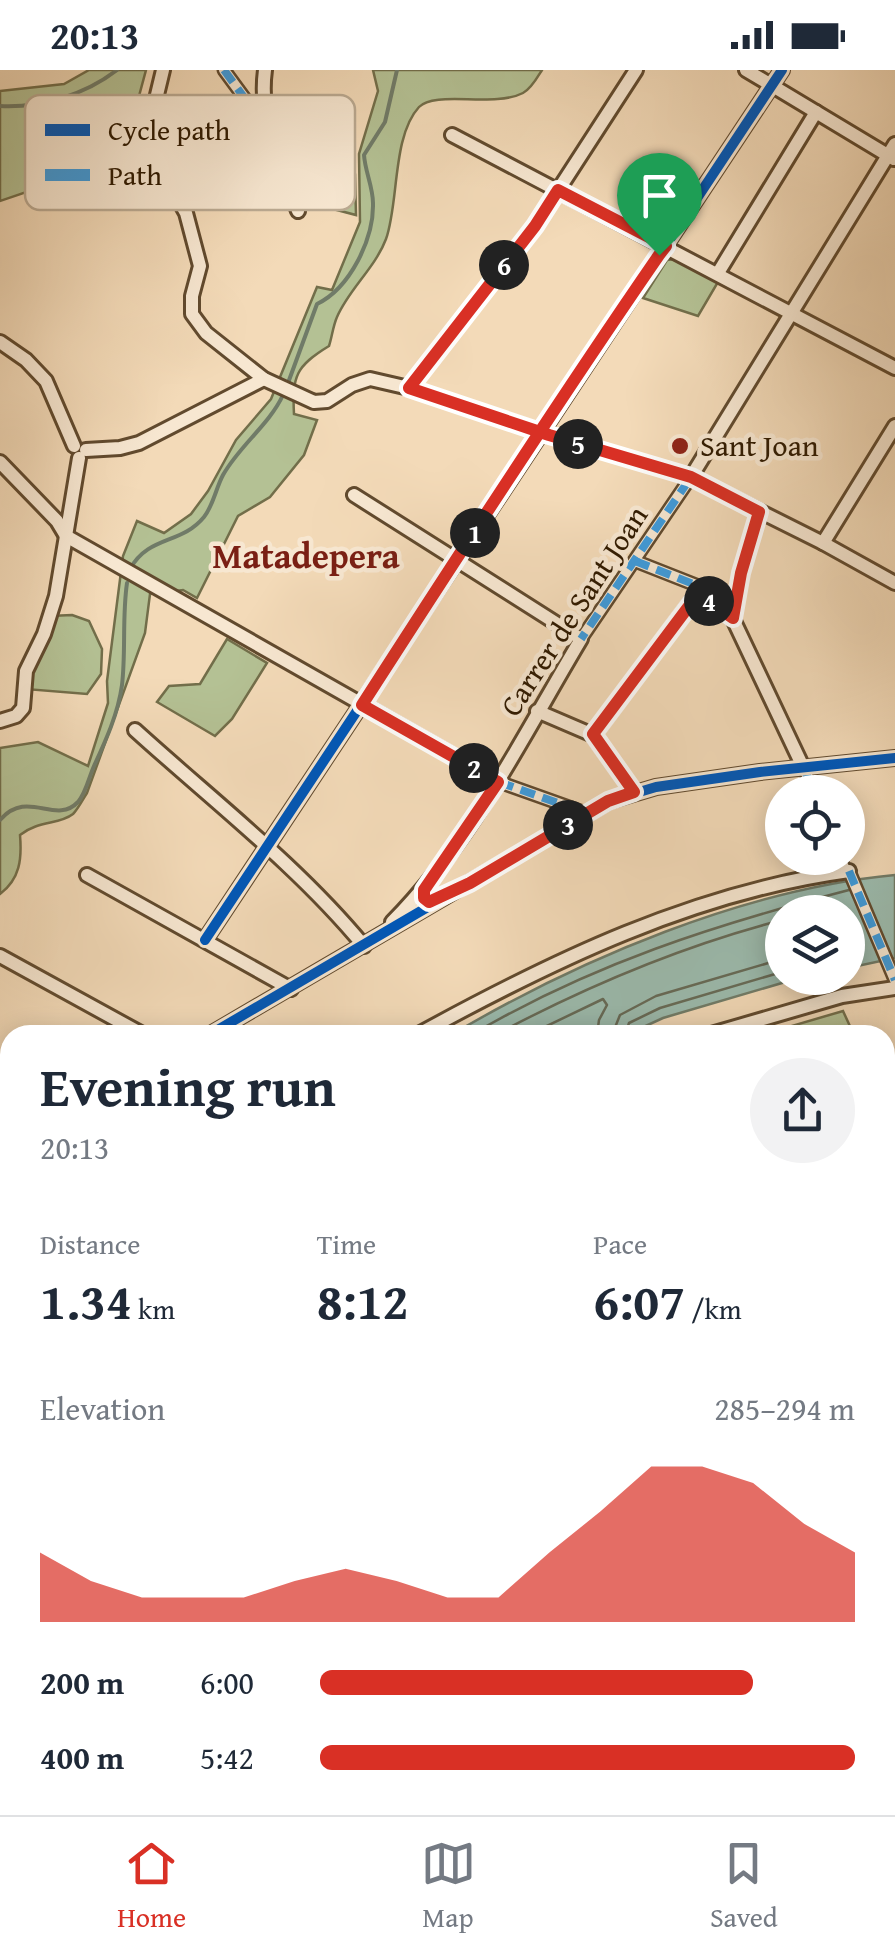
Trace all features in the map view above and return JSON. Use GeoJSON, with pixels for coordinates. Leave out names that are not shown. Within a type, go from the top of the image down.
{"type":"FeatureCollection","features":[{"type":"Feature","properties":{"kind":"street"},"geometry":{"type":"LineString","coordinates":[[157,95],[163,70]]}},
{"type":"Feature","properties":{"kind":"street"},"geometry":{"type":"LineString","coordinates":[[224,70],[242,95]]}},
{"type":"Feature","properties":{"kind":"street"},"geometry":{"type":"LineString","coordinates":[[263,95],[265,70]]}},
{"type":"Feature","properties":{"kind":"street"},"geometry":{"type":"LineString","coordinates":[[409,388],[535,226],[636,70]]}},
{"type":"Feature","properties":{"kind":"street"},"geometry":{"type":"LineString","coordinates":[[746,70],[893,153]]}},
{"type":"Feature","properties":{"kind":"street"},"geometry":{"type":"LineString","coordinates":[[205,940],[782,70]]}},
{"type":"Feature","properties":{"kind":"street"},"geometry":{"type":"LineString","coordinates":[[718,274],[816,112]]}},
{"type":"Feature","properties":{"kind":"street"},"geometry":{"type":"LineString","coordinates":[[452,135],[895,368]]}},
{"type":"Feature","properties":{"kind":"street","name":"Carrer de Sant Joan"},"geometry":{"type":"LineString","coordinates":[[370,942],[424,889],[498,782],[580,639],[691,477],[893,153]]}},
{"type":"Feature","properties":{"kind":"street"},"geometry":{"type":"LineString","coordinates":[[184,210],[200,266],[192,296],[196,324],[264,379],[314,402],[327,401],[370,379],[691,477],[895,583]]}},
{"type":"Feature","properties":{"kind":"street"},"geometry":{"type":"LineString","coordinates":[[0,342],[33,366],[46,381],[80,452],[50,616],[26,672],[23,708],[16,716],[0,721]]}},
{"type":"Feature","properties":{"kind":"street"},"geometry":{"type":"LineString","coordinates":[[80,452],[139,444],[264,379]]}},
{"type":"Feature","properties":{"kind":"street"},"geometry":{"type":"LineString","coordinates":[[823,543],[895,426]]}},
{"type":"Feature","properties":{"kind":"street"},"geometry":{"type":"LineString","coordinates":[[0,462],[57,521],[66,536],[498,782],[586,813]]}},
{"type":"Feature","properties":{"kind":"street"},"geometry":{"type":"LineString","coordinates":[[354,494],[580,639]]}},
{"type":"Feature","properties":{"kind":"street"},"geometry":{"type":"LineString","coordinates":[[733,618],[759,512]]}},
{"type":"Feature","properties":{"kind":"street"},"geometry":{"type":"LineString","coordinates":[[635,561],[700,590],[733,618],[807,775]]}},
{"type":"Feature","properties":{"kind":"street"},"geometry":{"type":"LineString","coordinates":[[593,734],[700,590]]}},
{"type":"Feature","properties":{"kind":"street"},"geometry":{"type":"LineString","coordinates":[[538,711],[593,734],[634,792]]}},
{"type":"Feature","properties":{"kind":"street"},"geometry":{"type":"LineString","coordinates":[[135,730],[370,942]]}},
{"type":"Feature","properties":{"kind":"street"},"geometry":{"type":"LineString","coordinates":[[226,1025],[586,813],[634,792],[895,758]]}},
{"type":"Feature","properties":{"kind":"street"},"geometry":{"type":"LineString","coordinates":[[87,874],[291,988]]}},
{"type":"Feature","properties":{"kind":"street"},"geometry":{"type":"LineString","coordinates":[[435,1025],[504,987],[614,937],[752,892],[833,875]]}},
{"type":"Feature","properties":{"kind":"street"},"geometry":{"type":"LineString","coordinates":[[848,875],[895,980]]}},
{"type":"Feature","properties":{"kind":"street"},"geometry":{"type":"LineString","coordinates":[[424,889],[430,885],[438,887],[436,901]]}},
{"type":"Feature","properties":{"kind":"street"},"geometry":{"type":"LineString","coordinates":[[0,956],[126,1025]]}},
{"type":"Feature","properties":{"kind":"street"},"geometry":{"type":"LineString","coordinates":[[742,1025],[842,996],[895,988]]}},
{"type":"Feature","properties":{"kind":"green space"},"geometry":{"type":"Polygon","coordinates":[[[89,70],[146,70],[139,95],[25,95],[25,192],[0,201],[0,91],[64,84],[89,70]]]}},
{"type":"Feature","properties":{"kind":"green space"},"geometry":{"type":"Polygon","coordinates":[[[373,70],[542,70],[523,93],[497,99],[427,102],[410,120],[400,152],[386,239],[342,307],[329,346],[303,366],[295,381],[294,414],[317,420],[304,455],[270,497],[238,516],[197,598],[183,590],[150,594],[145,633],[87,793],[73,814],[20,835],[18,868],[12,882],[0,894],[0,748],[38,742],[88,766],[108,703],[107,681],[123,556],[137,521],[164,533],[191,514],[236,440],[271,399],[317,287],[332,290],[360,222],[359,154],[378,91],[373,70]]]}},
{"type":"Feature","properties":{"kind":"green space"},"geometry":{"type":"Polygon","coordinates":[[[355,175],[356,215],[337,210],[355,210],[355,175]]]}},
{"type":"Feature","properties":{"kind":"green space"},"geometry":{"type":"Polygon","coordinates":[[[675,259],[718,282],[698,316],[643,298],[667,260],[675,259]]]}},
{"type":"Feature","properties":{"kind":"green space"},"geometry":{"type":"Polygon","coordinates":[[[72,615],[89,621],[102,649],[101,674],[87,694],[25,689],[50,616],[72,615]]]}},
{"type":"Feature","properties":{"kind":"green space"},"geometry":{"type":"Polygon","coordinates":[[[227,639],[267,663],[232,719],[215,736],[157,702],[169,686],[200,684],[227,639]]]}},
{"type":"Feature","properties":{"kind":"green space"},"geometry":{"type":"Polygon","coordinates":[[[843,1011],[849,1025],[795,1025],[843,1011]]]}},
{"type":"Feature","properties":{"kind":"water"},"geometry":{"type":"Polygon","coordinates":[[[895,875],[895,958],[865,964],[865,895],[780,895],[895,875]]]}},
{"type":"Feature","properties":{"kind":"water"},"geometry":{"type":"Polygon","coordinates":[[[765,899],[765,988],[648,1025],[469,1025],[609,955],[765,899]]]}},
{"type":"Feature","properties":{"kind":"waterway"},"geometry":{"type":"LineString","coordinates":[[69,95],[117,70]]}},
{"type":"Feature","properties":{"kind":"waterway"},"geometry":{"type":"LineString","coordinates":[[288,383],[317,304],[340,287],[364,247],[373,203],[364,155],[385,122],[397,70]]}},
{"type":"Feature","properties":{"kind":"waterway"},"geometry":{"type":"LineString","coordinates":[[0,106],[25,105]]}},
{"type":"Feature","properties":{"kind":"waterway"},"geometry":{"type":"LineString","coordinates":[[130,569],[146,550],[185,532],[204,517],[230,464],[283,395]]}},
{"type":"Feature","properties":{"kind":"waterway"},"geometry":{"type":"LineString","coordinates":[[0,820],[21,807],[69,808],[83,794],[120,696],[127,583]]}},
{"type":"Feature","properties":{"kind":"marked path"},"geometry":{"type":"LineString","coordinates":[[224,70],[242,95]]}},
{"type":"Feature","properties":{"kind":"marked path"},"geometry":{"type":"LineString","coordinates":[[541,432],[691,477],[581,639]]}},
{"type":"Feature","properties":{"kind":"marked path"},"geometry":{"type":"LineString","coordinates":[[733,619],[759,511]]}},
{"type":"Feature","properties":{"kind":"marked path"},"geometry":{"type":"LineString","coordinates":[[635,561],[701,587]]}},
{"type":"Feature","properties":{"kind":"marked path"},"geometry":{"type":"LineString","coordinates":[[803,767],[807,775]]}},
{"type":"Feature","properties":{"kind":"marked path"},"geometry":{"type":"LineString","coordinates":[[499,782],[586,813]]}},
{"type":"Feature","properties":{"kind":"marked path"},"geometry":{"type":"LineString","coordinates":[[851,875],[895,980]]}},
{"type":"Feature","properties":{"kind":"cycle path"},"geometry":{"type":"LineString","coordinates":[[205,940],[782,70]]}},
{"type":"Feature","properties":{"kind":"cycle path"},"geometry":{"type":"LineString","coordinates":[[226,1025],[609,801],[656,787],[895,758]]}},
{"type":"Feature","properties":{"kind":"place","name":"Sant Joan"},"geometry":{"type":"Point","coordinates":[680,446]}},
{"type":"Feature","properties":{"kind":"district","name":"Matadepera"},"geometry":{"type":"Point","coordinates":[306,556]}},
{"type":"Feature","properties":{"kind":"route"},"geometry":{"type":"LineString","coordinates":[[659,255],[540,432],[362,705],[498,782],[424,890],[424,898],[429,902],[470,883],[608,801],[634,792],[593,734],[698,594],[733,618],[759,512],[691,477],[549,435],[540,432],[409,388],[535,226],[558,190],[666,246],[659,255]]}}]}
